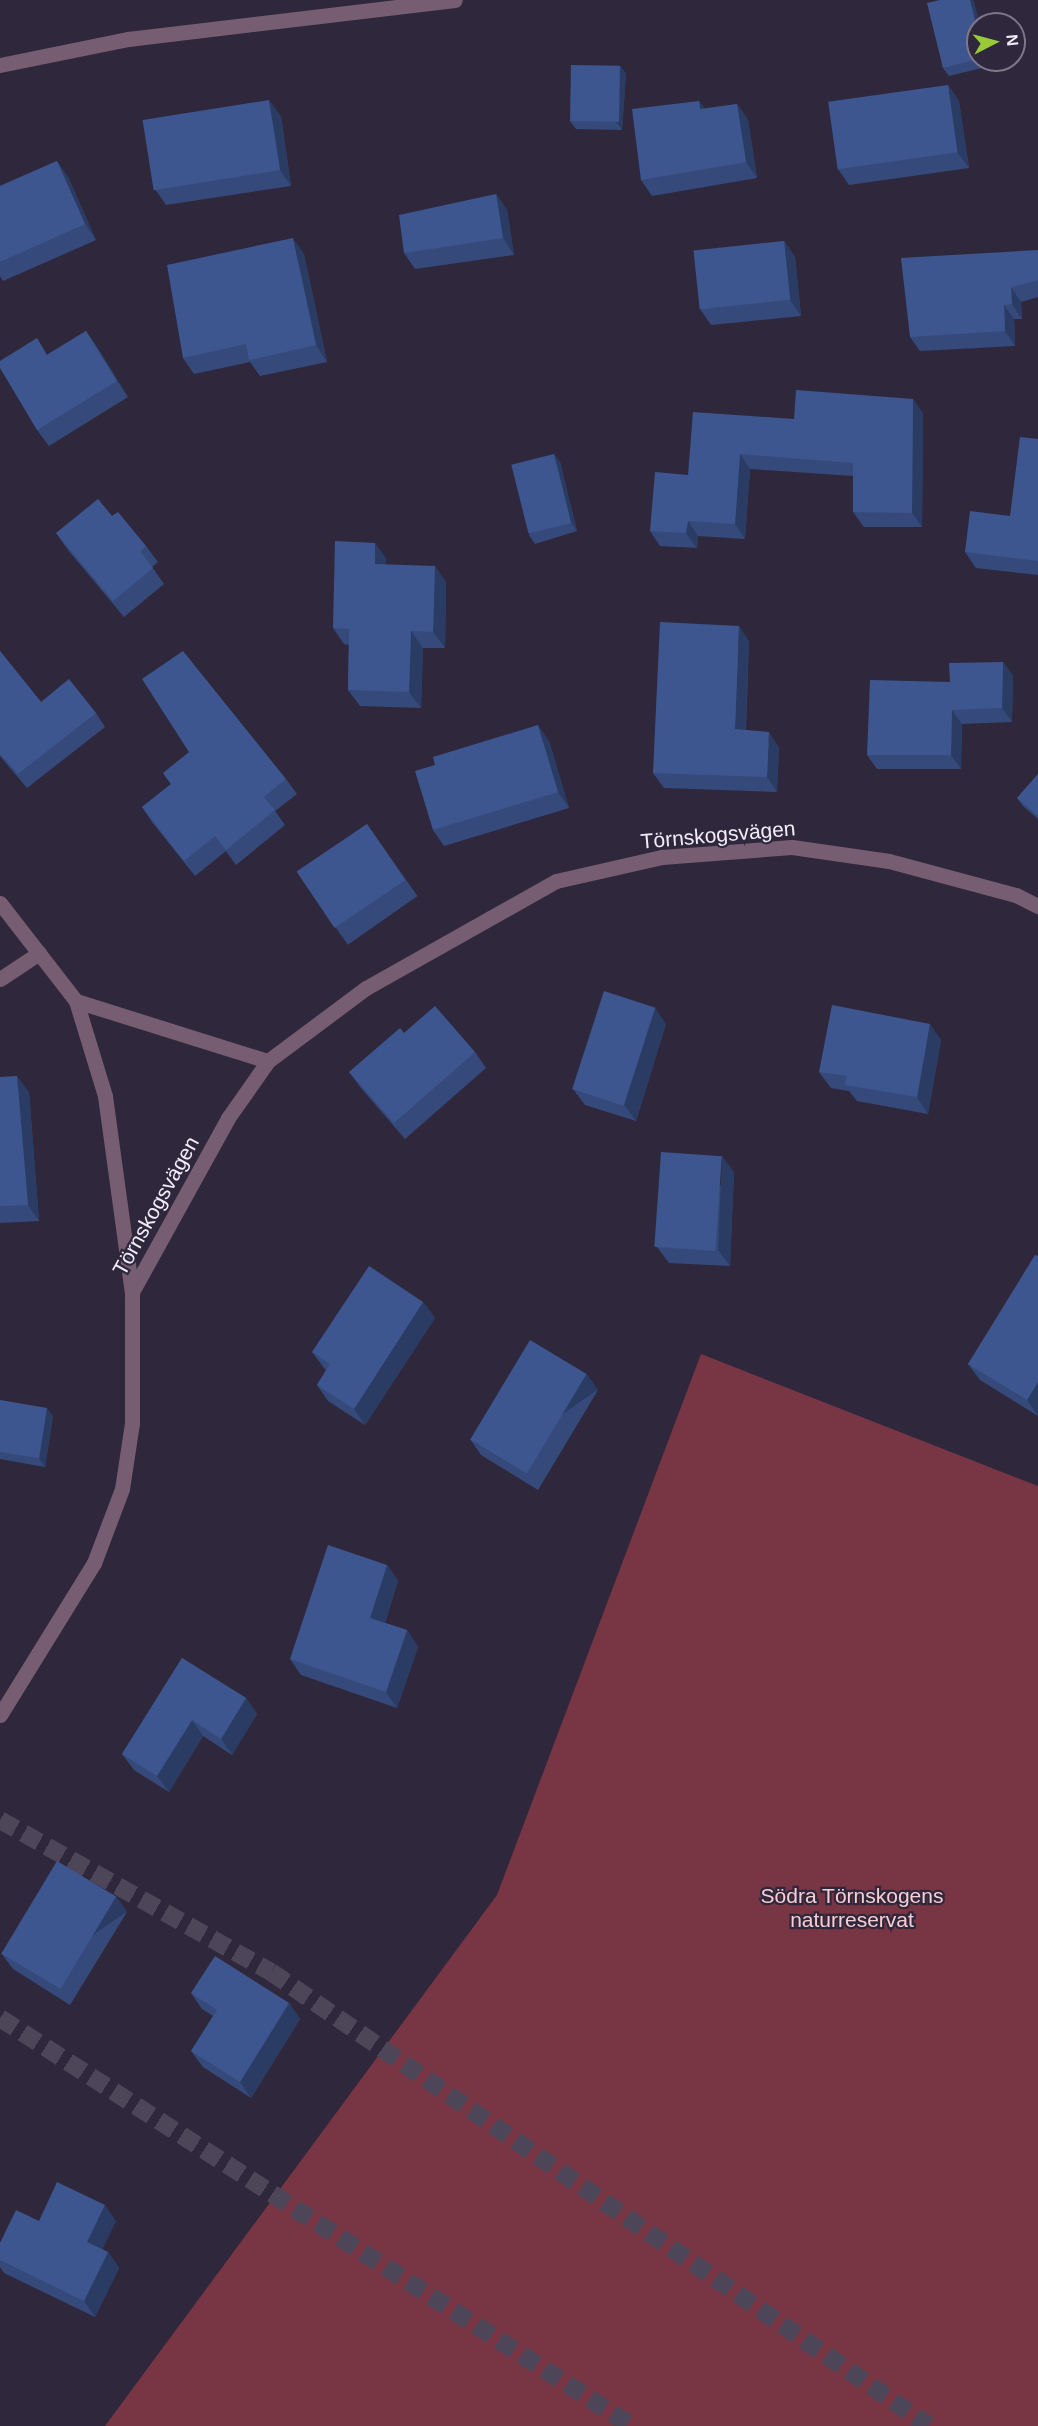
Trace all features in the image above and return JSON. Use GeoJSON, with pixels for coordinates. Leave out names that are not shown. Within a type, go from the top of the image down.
{"type":"FeatureCollection","features":[{"type":"Feature","properties":{"kind":"street"},"geometry":{"type":"LineString","coordinates":[[0,65],[128,39],[455,0]]}},
{"type":"Feature","properties":{"kind":"street","name":"Törnskogsvägen"},"geometry":{"type":"LineString","coordinates":[[0,1714],[94,1563],[122,1489],[132,1423],[132,1292],[228,1118],[268,1061],[366,988],[556,881],[662,857],[792,847],[889,861],[1016,895],[1038,906]]}},
{"type":"Feature","properties":{"kind":"street"},"geometry":{"type":"LineString","coordinates":[[0,903],[76,1001],[105,1096],[132,1292]]}},
{"type":"Feature","properties":{"kind":"street"},"geometry":{"type":"LineString","coordinates":[[0,979],[39,953]]}},
{"type":"Feature","properties":{"kind":"street"},"geometry":{"type":"LineString","coordinates":[[76,1001],[268,1061]]}},
{"type":"Feature","properties":{"kind":"green space","name":"Södra Törnskogens naturreservat"},"geometry":{"type":"Polygon","coordinates":[[[701,1354],[1038,1486],[1038,2426],[105,2426],[497,1895],[701,1354]]]}},
{"type":"Feature","properties":{"kind":"building"},"geometry":{"type":"Polygon","coordinates":[[[940,0],[970,0],[973,12],[966,12],[966,62],[943,68],[927,3],[940,0]]]}},
{"type":"Feature","properties":{"kind":"building"},"geometry":{"type":"Polygon","coordinates":[[[571,65],[620,66],[619,122],[570,121],[571,65]]]}},
{"type":"Feature","properties":{"kind":"building"},"geometry":{"type":"Polygon","coordinates":[[[948,85],[957,152],[838,169],[828,102],[948,85]]]}},
{"type":"Feature","properties":{"kind":"building"},"geometry":{"type":"Polygon","coordinates":[[[269,100],[280,170],[154,190],[143,120],[269,100]]]}},
{"type":"Feature","properties":{"kind":"building"},"geometry":{"type":"Polygon","coordinates":[[[699,101],[700,109],[737,104],[746,162],[641,180],[632,109],[699,101]]]}},
{"type":"Feature","properties":{"kind":"building"},"geometry":{"type":"Polygon","coordinates":[[[57,161],[85,224],[0,262],[0,186],[57,161]]]}},
{"type":"Feature","properties":{"kind":"building"},"geometry":{"type":"Polygon","coordinates":[[[496,194],[503,238],[404,253],[399,215],[496,194]]]}},
{"type":"Feature","properties":{"kind":"building"},"geometry":{"type":"Polygon","coordinates":[[[293,238],[316,345],[249,360],[246,344],[183,358],[167,265],[293,238]]]}},
{"type":"Feature","properties":{"kind":"building"},"geometry":{"type":"Polygon","coordinates":[[[784,241],[790,300],[700,309],[693,251],[784,241]]]}},
{"type":"Feature","properties":{"kind":"building"},"geometry":{"type":"Polygon","coordinates":[[[1038,250],[1038,280],[1011,287],[1012,304],[1004,305],[1005,331],[910,337],[901,258],[1038,250]]]}},
{"type":"Feature","properties":{"kind":"building"},"geometry":{"type":"Polygon","coordinates":[[[86,331],[117,381],[37,430],[0,368],[0,361],[37,338],[47,355],[86,331]]]}},
{"type":"Feature","properties":{"kind":"building"},"geometry":{"type":"Polygon","coordinates":[[[796,390],[913,399],[912,513],[853,512],[853,463],[740,454],[735,524],[688,521],[686,533],[650,531],[655,472],[688,475],[693,412],[794,419],[796,390]]]}},
{"type":"Feature","properties":{"kind":"building"},"geometry":{"type":"Polygon","coordinates":[[[1020,437],[1038,439],[1038,561],[965,552],[970,511],[1010,516],[1020,437]]]}},
{"type":"Feature","properties":{"kind":"building"},"geometry":{"type":"Polygon","coordinates":[[[554,454],[571,523],[528,534],[511,465],[554,454]]]}},
{"type":"Feature","properties":{"kind":"building"},"geometry":{"type":"Polygon","coordinates":[[[98,499],[112,516],[118,512],[146,546],[140,551],[153,568],[113,601],[56,533],[98,499]]]}},
{"type":"Feature","properties":{"kind":"building"},"geometry":{"type":"Polygon","coordinates":[[[335,541],[375,543],[375,564],[435,566],[433,632],[411,631],[409,692],[348,690],[349,629],[333,628],[335,541]]]}},
{"type":"Feature","properties":{"kind":"building"},"geometry":{"type":"Polygon","coordinates":[[[660,622],[739,626],[735,729],[769,732],[767,777],[653,773],[660,622]]]}},
{"type":"Feature","properties":{"kind":"building"},"geometry":{"type":"Polygon","coordinates":[[[0,651],[41,702],[69,679],[96,713],[18,774],[0,754],[0,651]]]}},
{"type":"Feature","properties":{"kind":"building"},"geometry":{"type":"Polygon","coordinates":[[[183,651],[286,779],[264,797],[275,810],[226,850],[215,836],[184,861],[142,807],[171,784],[163,773],[189,752],[142,679],[183,651]]]}},
{"type":"Feature","properties":{"kind":"building"},"geometry":{"type":"Polygon","coordinates":[[[1003,662],[1002,708],[952,710],[951,755],[867,755],[870,680],[950,682],[949,663],[1003,662]]]}},
{"type":"Feature","properties":{"kind":"building"},"geometry":{"type":"Polygon","coordinates":[[[538,725],[558,792],[433,830],[415,771],[435,765],[433,757],[538,725]]]}},
{"type":"Feature","properties":{"kind":"building"},"geometry":{"type":"Polygon","coordinates":[[[1038,774],[1038,816],[1017,798],[1038,774]]]}},
{"type":"Feature","properties":{"kind":"building"},"geometry":{"type":"Polygon","coordinates":[[[367,824],[405,880],[335,928],[297,872],[367,824]]]}},
{"type":"Feature","properties":{"kind":"building"},"geometry":{"type":"Polygon","coordinates":[[[604,991],[655,1008],[624,1106],[572,1089],[604,991]]]}},
{"type":"Feature","properties":{"kind":"building"},"geometry":{"type":"Polygon","coordinates":[[[832,1005],[930,1024],[917,1097],[845,1085],[847,1076],[819,1072],[832,1005]]]}},
{"type":"Feature","properties":{"kind":"building"},"geometry":{"type":"Polygon","coordinates":[[[435,1006],[475,1052],[394,1123],[349,1072],[400,1028],[404,1033],[435,1006]]]}},
{"type":"Feature","properties":{"kind":"building"},"geometry":{"type":"Polygon","coordinates":[[[17,1076],[28,1205],[0,1206],[0,1077],[17,1076]]]}},
{"type":"Feature","properties":{"kind":"building"},"geometry":{"type":"Polygon","coordinates":[[[661,1152],[722,1156],[715,1251],[654,1247],[661,1152]]]}},
{"type":"Feature","properties":{"kind":"building"},"geometry":{"type":"Polygon","coordinates":[[[1035,1255],[1038,1256],[1038,1382],[1027,1400],[968,1364],[1035,1255]]]}},
{"type":"Feature","properties":{"kind":"building"},"geometry":{"type":"Polygon","coordinates":[[[369,1266],[423,1302],[354,1409],[317,1385],[330,1364],[312,1352],[369,1266]]]}},
{"type":"Feature","properties":{"kind":"building"},"geometry":{"type":"Polygon","coordinates":[[[530,1340],[587,1374],[527,1473],[470,1439],[530,1340]]]}},
{"type":"Feature","properties":{"kind":"building"},"geometry":{"type":"Polygon","coordinates":[[[0,1400],[47,1408],[39,1458],[0,1452],[0,1400]]]}},
{"type":"Feature","properties":{"kind":"building"},"geometry":{"type":"Polygon","coordinates":[[[328,1545],[387,1565],[370,1618],[407,1630],[386,1692],[290,1659],[328,1545]]]}},
{"type":"Feature","properties":{"kind":"building"},"geometry":{"type":"Polygon","coordinates":[[[182,1658],[246,1698],[221,1739],[192,1720],[157,1776],[122,1754],[182,1658]]]}},
{"type":"Feature","properties":{"kind":"building"},"geometry":{"type":"Polygon","coordinates":[[[57,1861],[116,1897],[61,1989],[1,1954],[57,1861]]]}},
{"type":"Feature","properties":{"kind":"building"},"geometry":{"type":"Polygon","coordinates":[[[215,1956],[289,2003],[240,2082],[191,2051],[217,2010],[191,1993],[215,1956]]]}},
{"type":"Feature","properties":{"kind":"building"},"geometry":{"type":"Polygon","coordinates":[[[57,2182],[105,2205],[87,2242],[108,2252],[84,2301],[0,2260],[0,2243],[16,2210],[39,2221],[57,2182]]]}},
{"type":"Feature","properties":{"kind":"tunnel"},"geometry":{"type":"LineString","coordinates":[[0,1820],[271,1972],[929,2426]]}},
{"type":"Feature","properties":{"kind":"tunnel"},"geometry":{"type":"LineString","coordinates":[[0,2018],[632,2426]]}}]}
